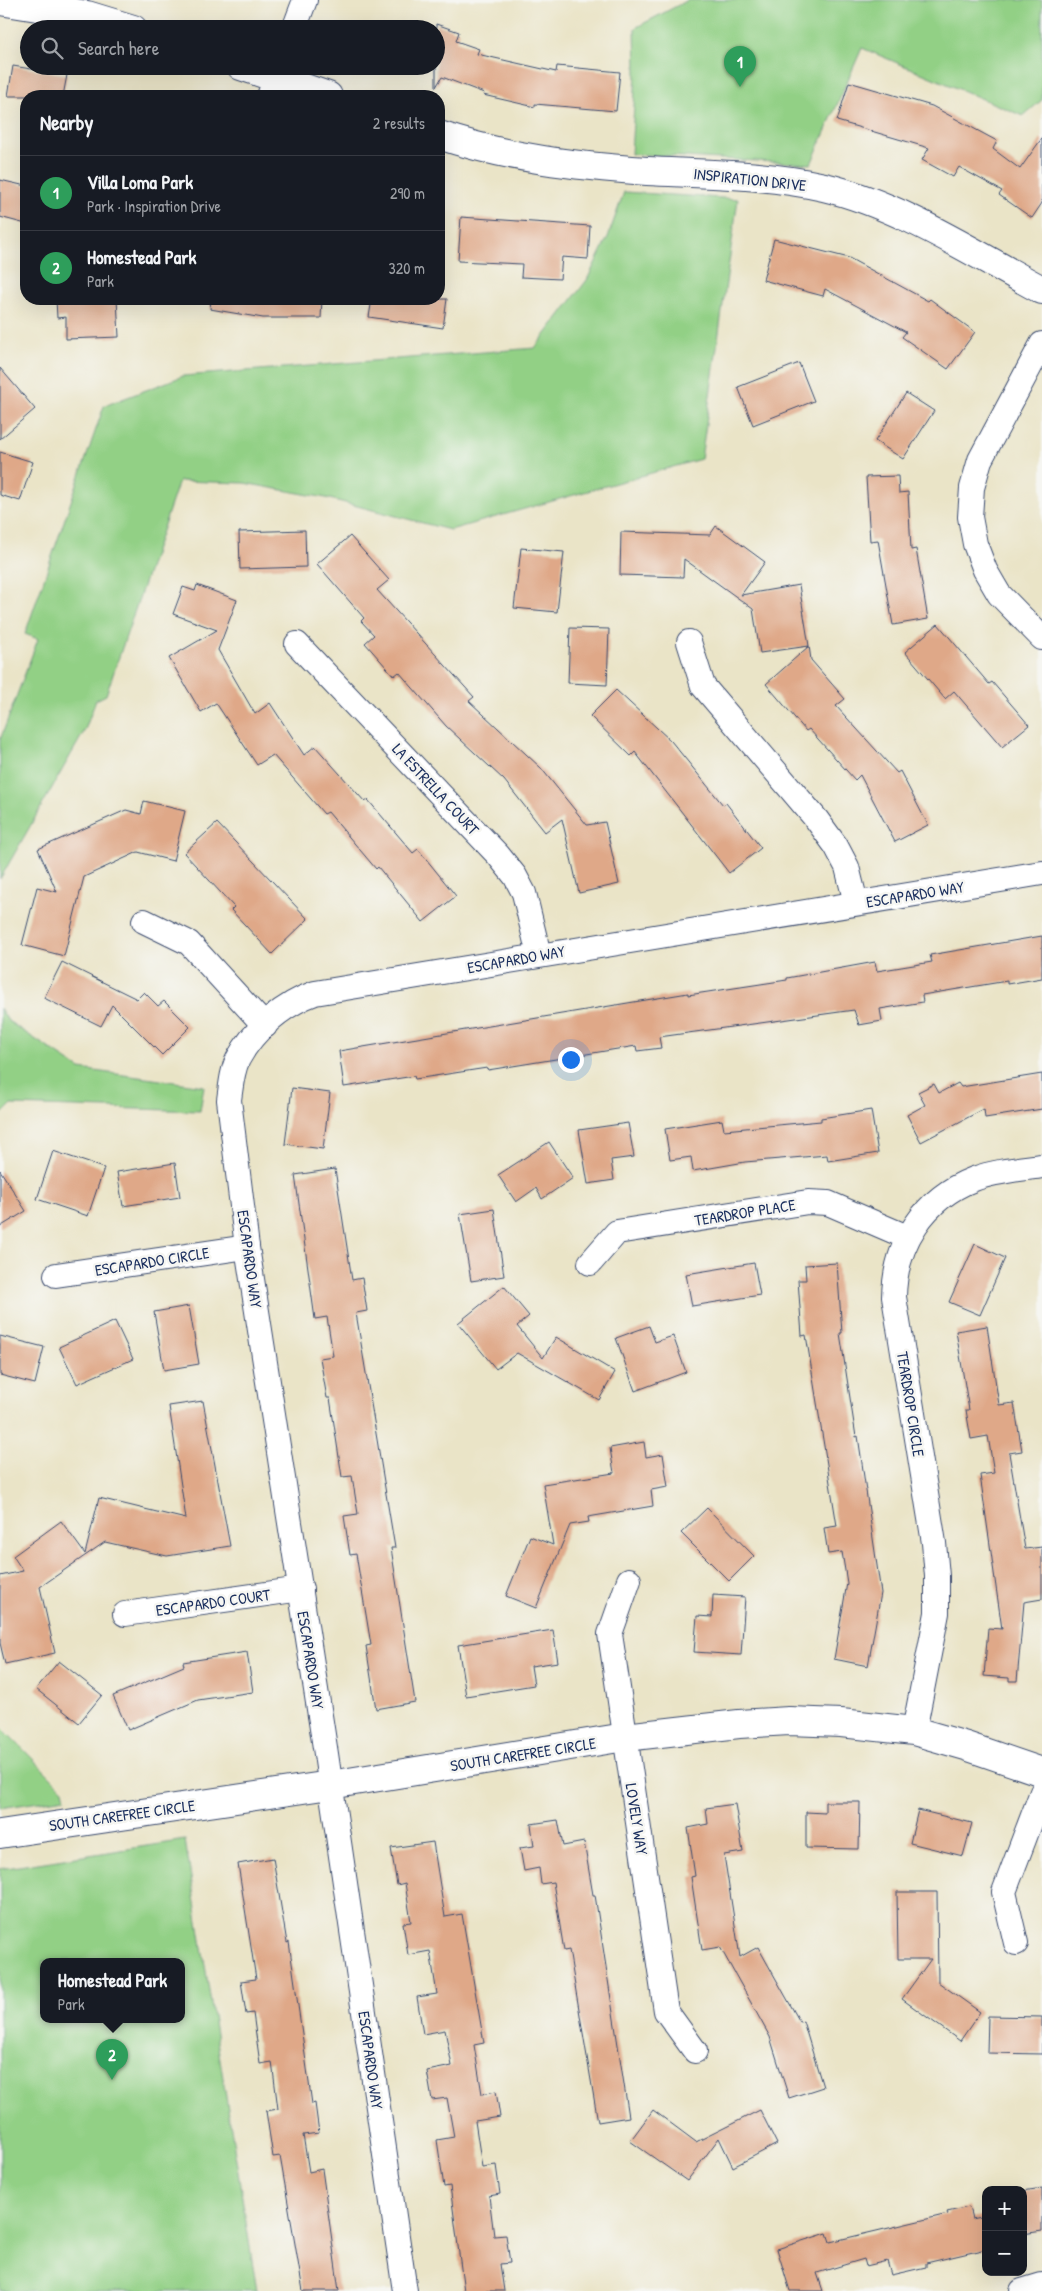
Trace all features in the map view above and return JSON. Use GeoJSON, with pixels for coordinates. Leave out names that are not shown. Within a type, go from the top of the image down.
{"type":"FeatureCollection","features":[{"type":"Feature","properties":{"kind":"main road"},"geometry":{"type":"LineString","coordinates":[[0,2],[44,7],[103,20]]}},
{"type":"Feature","properties":{"kind":"main road"},"geometry":{"type":"LineString","coordinates":[[264,75],[308,90]]}},
{"type":"Feature","properties":{"kind":"main road","name":"INSPIRATION DRIVE"},"geometry":{"type":"LineString","coordinates":[[445,136],[467,144],[545,162],[784,179],[823,187],[864,198],[894,211],[1042,290]]}},
{"type":"Feature","properties":{"kind":"main road","name":"SOUTH CAREFREE CIRCLE"},"geometry":{"type":"LineString","coordinates":[[0,1834],[330,1785],[625,1737],[677,1730],[789,1721],[841,1723],[914,1731],[966,1746],[1042,1772]]}},
{"type":"Feature","properties":{"kind":"street"},"geometry":{"type":"LineString","coordinates":[[297,20],[304,0]]}},
{"type":"Feature","properties":{"kind":"street"},"geometry":{"type":"LineString","coordinates":[[1042,344],[980,460],[972,488],[970,517],[976,544],[985,570],[999,594],[1042,638]]}},
{"type":"Feature","properties":{"kind":"street"},"geometry":{"type":"LineString","coordinates":[[688,642],[704,686],[836,846],[847,867],[856,903]]}},
{"type":"Feature","properties":{"kind":"street","name":"LA ESTRELLA COURT"},"geometry":{"type":"LineString","coordinates":[[297,644],[498,855],[515,876],[530,912],[539,955]]}},
{"type":"Feature","properties":{"kind":"street","name":"ESCAPARDO WAY"},"geometry":{"type":"LineString","coordinates":[[405,2291],[301,1589],[247,1246],[229,1100],[231,1080],[237,1060],[249,1041],[281,1010],[298,1000],[316,993],[1042,873]]}},
{"type":"Feature","properties":{"kind":"street"},"geometry":{"type":"LineString","coordinates":[[144,920],[189,942],[265,1026]]}},
{"type":"Feature","properties":{"kind":"street","name":"TEARDROP CIRCLE"},"geometry":{"type":"LineString","coordinates":[[914,1731],[937,1613],[937,1576],[932,1533],[894,1297],[894,1278],[907,1237],[920,1217],[936,1200],[975,1178],[1042,1166]]}},
{"type":"Feature","properties":{"kind":"street","name":"TEARDROP PLACE"},"geometry":{"type":"LineString","coordinates":[[590,1262],[617,1232],[808,1202],[828,1203],[907,1237]]}},
{"type":"Feature","properties":{"kind":"street","name":"ESCAPARDO CIRCLE"},"geometry":{"type":"LineString","coordinates":[[56,1275],[247,1246]]}},
{"type":"Feature","properties":{"kind":"street","name":"LOVELY WAY"},"geometry":{"type":"LineString","coordinates":[[629,1580],[610,1634],[666,2011],[695,2051]]}},
{"type":"Feature","properties":{"kind":"street","name":"ESCAPARDO COURT"},"geometry":{"type":"LineString","coordinates":[[125,1614],[301,1589]]}},
{"type":"Feature","properties":{"kind":"street"},"geometry":{"type":"LineString","coordinates":[[1016,1943],[1004,1892],[1042,1792]]}},
{"type":"Feature","properties":{"kind":"street"},"geometry":{"type":"LineString","coordinates":[[1022,2291],[1042,2285]]}},
{"type":"Feature","properties":{"kind":"green space"},"geometry":{"type":"Polygon","coordinates":[[[688,0],[1042,0],[1042,100],[1023,116],[862,48],[811,164],[631,154],[636,73],[635,28],[688,0]]]}},
{"type":"Feature","properties":{"kind":"green space"},"geometry":{"type":"Polygon","coordinates":[[[624,192],[738,199],[701,459],[450,530],[326,498],[244,483],[179,481],[106,695],[96,700],[85,730],[0,879],[0,740],[38,639],[25,634],[104,406],[183,376],[535,348],[587,280],[608,237],[624,192]]]}},
{"type":"Feature","properties":{"kind":"green space"},"geometry":{"type":"Polygon","coordinates":[[[0,1008],[8,1021],[80,1069],[204,1086],[200,1111],[11,1105],[0,1116],[0,1008]]]}},
{"type":"Feature","properties":{"kind":"green space"},"geometry":{"type":"Polygon","coordinates":[[[0,1726],[63,1789],[65,1798],[0,1808],[0,1726]]]}},
{"type":"Feature","properties":{"kind":"green space"},"geometry":{"type":"Polygon","coordinates":[[[185,1840],[257,2291],[0,2291],[0,1869],[185,1840]]]}},
{"type":"Feature","properties":{"kind":"building"},"geometry":{"type":"Polygon","coordinates":[[[445,27],[459,32],[456,41],[479,49],[477,54],[556,72],[557,66],[620,72],[616,111],[535,104],[535,107],[483,95],[484,93],[442,77],[436,87],[436,75],[445,75],[445,27]]]}},
{"type":"Feature","properties":{"kind":"building"},"geometry":{"type":"Polygon","coordinates":[[[13,66],[20,67],[20,75],[67,75],[64,90],[20,90],[20,96],[8,96],[13,66]]]}},
{"type":"Feature","properties":{"kind":"building"},"geometry":{"type":"Polygon","coordinates":[[[849,82],[932,106],[997,141],[993,149],[1020,169],[1042,138],[1042,203],[1032,218],[999,195],[1002,191],[959,167],[953,177],[922,160],[929,148],[837,121],[849,82]]]}},
{"type":"Feature","properties":{"kind":"building"},"geometry":{"type":"Polygon","coordinates":[[[0,180],[20,185],[20,222],[0,217],[0,180]]]}},
{"type":"Feature","properties":{"kind":"building"},"geometry":{"type":"Polygon","coordinates":[[[461,217],[590,226],[588,259],[562,257],[560,279],[521,277],[522,264],[458,261],[461,217]]]}},
{"type":"Feature","properties":{"kind":"building"},"geometry":{"type":"Polygon","coordinates":[[[774,239],[849,258],[928,301],[930,299],[975,332],[948,369],[902,337],[906,332],[825,289],[823,296],[763,280],[774,239]]]}},
{"type":"Feature","properties":{"kind":"building"},"geometry":{"type":"Polygon","coordinates":[[[445,299],[447,299],[443,328],[369,317],[371,305],[445,305],[445,299]]]}},
{"type":"Feature","properties":{"kind":"building"},"geometry":{"type":"Polygon","coordinates":[[[56,305],[117,305],[119,337],[66,339],[66,317],[57,318],[56,305]]]}},
{"type":"Feature","properties":{"kind":"building"},"geometry":{"type":"Polygon","coordinates":[[[210,305],[322,305],[321,318],[263,318],[210,309],[210,305]]]}},
{"type":"Feature","properties":{"kind":"building"},"geometry":{"type":"Polygon","coordinates":[[[799,363],[814,401],[753,425],[738,387],[799,363]]]}},
{"type":"Feature","properties":{"kind":"building"},"geometry":{"type":"Polygon","coordinates":[[[0,368],[35,409],[0,439],[0,368]]]}},
{"type":"Feature","properties":{"kind":"building"},"geometry":{"type":"Polygon","coordinates":[[[906,393],[934,411],[903,459],[875,441],[906,393]]]}},
{"type":"Feature","properties":{"kind":"building"},"geometry":{"type":"Polygon","coordinates":[[[0,452],[33,462],[20,501],[0,495],[0,452]]]}},
{"type":"Feature","properties":{"kind":"building"},"geometry":{"type":"Polygon","coordinates":[[[898,476],[899,493],[908,492],[911,550],[916,549],[928,619],[893,625],[878,540],[870,541],[866,477],[898,476]]]}},
{"type":"Feature","properties":{"kind":"building"},"geometry":{"type":"Polygon","coordinates":[[[716,526],[765,562],[741,595],[799,585],[809,646],[760,653],[753,609],[684,559],[683,577],[620,575],[621,532],[710,535],[716,526]]]}},
{"type":"Feature","properties":{"kind":"building"},"geometry":{"type":"Polygon","coordinates":[[[305,530],[306,567],[240,569],[239,532],[305,530]]]}},
{"type":"Feature","properties":{"kind":"building"},"geometry":{"type":"Polygon","coordinates":[[[350,536],[389,580],[377,590],[474,697],[469,701],[541,768],[587,825],[605,822],[619,884],[579,893],[562,819],[545,832],[504,780],[446,726],[399,672],[394,676],[365,643],[374,635],[361,621],[364,618],[317,564],[350,536]]]}},
{"type":"Feature","properties":{"kind":"building"},"geometry":{"type":"Polygon","coordinates":[[[521,548],[564,552],[557,612],[514,608],[521,548]]]}},
{"type":"Feature","properties":{"kind":"building"},"geometry":{"type":"Polygon","coordinates":[[[197,585],[237,600],[218,650],[255,714],[270,703],[304,755],[315,746],[365,802],[368,800],[413,853],[418,849],[456,896],[423,922],[378,867],[376,869],[328,812],[324,814],[273,755],[257,765],[216,703],[201,712],[169,658],[217,630],[173,614],[183,587],[195,591],[197,585]]]}},
{"type":"Feature","properties":{"kind":"building"},"geometry":{"type":"Polygon","coordinates":[[[938,624],[989,684],[992,682],[1029,725],[1002,747],[954,691],[945,699],[905,652],[938,624]]]}},
{"type":"Feature","properties":{"kind":"building"},"geometry":{"type":"Polygon","coordinates":[[[570,628],[609,629],[607,685],[568,683],[570,628]]]}},
{"type":"Feature","properties":{"kind":"building"},"geometry":{"type":"Polygon","coordinates":[[[809,646],[811,660],[845,699],[836,706],[897,773],[900,771],[928,825],[895,842],[860,775],[855,780],[809,729],[806,731],[766,684],[809,646]]]}},
{"type":"Feature","properties":{"kind":"building"},"geometry":{"type":"Polygon","coordinates":[[[616,690],[671,741],[723,805],[726,803],[761,848],[729,873],[635,752],[631,756],[590,716],[616,690]]]}},
{"type":"Feature","properties":{"kind":"building"},"geometry":{"type":"Polygon","coordinates":[[[144,801],[185,811],[173,861],[138,852],[84,877],[64,956],[22,945],[37,887],[57,892],[38,849],[126,810],[141,814],[144,801]]]}},
{"type":"Feature","properties":{"kind":"building"},"geometry":{"type":"Polygon","coordinates":[[[217,823],[308,919],[272,954],[231,910],[234,907],[184,853],[217,823]]]}},
{"type":"Feature","properties":{"kind":"building"},"geometry":{"type":"Polygon","coordinates":[[[1042,936],[1042,978],[1007,984],[1007,981],[922,995],[923,1002],[880,1009],[882,1021],[859,1025],[854,1010],[659,1037],[661,1048],[637,1051],[636,1046],[488,1070],[487,1068],[415,1079],[414,1076],[344,1087],[339,1051],[688,993],[688,995],[787,980],[787,978],[875,962],[877,971],[932,962],[930,955],[1042,936]]]}},
{"type":"Feature","properties":{"kind":"building"},"geometry":{"type":"Polygon","coordinates":[[[62,962],[137,999],[144,992],[158,1006],[164,1001],[190,1027],[162,1055],[112,1005],[101,1026],[44,998],[62,962]]]}},
{"type":"Feature","properties":{"kind":"building"},"geometry":{"type":"Polygon","coordinates":[[[1042,1074],[1042,1109],[985,1118],[984,1109],[921,1142],[907,1115],[925,1105],[918,1092],[934,1084],[939,1093],[958,1083],[961,1087],[1042,1074]]]}},
{"type":"Feature","properties":{"kind":"building"},"geometry":{"type":"Polygon","coordinates":[[[292,1088],[330,1093],[323,1149],[285,1144],[292,1088]]]}},
{"type":"Feature","properties":{"kind":"building"},"geometry":{"type":"Polygon","coordinates":[[[871,1110],[878,1153],[828,1161],[827,1155],[745,1162],[693,1171],[691,1157],[670,1160],[665,1129],[722,1120],[724,1130],[821,1121],[821,1118],[871,1110]]]}},
{"type":"Feature","properties":{"kind":"building"},"geometry":{"type":"Polygon","coordinates":[[[628,1123],[634,1157],[611,1160],[614,1180],[588,1184],[579,1130],[628,1123]]]}},
{"type":"Feature","properties":{"kind":"building"},"geometry":{"type":"Polygon","coordinates":[[[549,1142],[573,1178],[542,1199],[536,1188],[516,1202],[498,1175],[549,1142]]]}},
{"type":"Feature","properties":{"kind":"building"},"geometry":{"type":"Polygon","coordinates":[[[53,1151],[104,1168],[88,1216],[37,1199],[53,1151]]]}},
{"type":"Feature","properties":{"kind":"building"},"geometry":{"type":"Polygon","coordinates":[[[175,1163],[180,1197],[123,1206],[117,1172],[175,1163]]]}},
{"type":"Feature","properties":{"kind":"building"},"geometry":{"type":"Polygon","coordinates":[[[335,1169],[352,1280],[362,1278],[367,1311],[356,1313],[395,1548],[391,1548],[415,1702],[376,1709],[366,1646],[371,1645],[356,1554],[350,1555],[344,1516],[358,1514],[352,1476],[342,1477],[330,1398],[327,1398],[320,1358],[333,1356],[327,1317],[315,1319],[295,1175],[335,1169]]]}},
{"type":"Feature","properties":{"kind":"building"},"geometry":{"type":"Polygon","coordinates":[[[0,1170],[26,1211],[0,1227],[0,1170]]]}},
{"type":"Feature","properties":{"kind":"building"},"geometry":{"type":"Polygon","coordinates":[[[494,1209],[504,1276],[471,1281],[460,1214],[494,1209]]]}},
{"type":"Feature","properties":{"kind":"building"},"geometry":{"type":"Polygon","coordinates":[[[975,1244],[1005,1258],[980,1315],[949,1302],[975,1244]]]}},
{"type":"Feature","properties":{"kind":"building"},"geometry":{"type":"Polygon","coordinates":[[[754,1263],[760,1295],[692,1306],[686,1274],[754,1263]]]}},
{"type":"Feature","properties":{"kind":"building"},"geometry":{"type":"Polygon","coordinates":[[[837,1263],[842,1333],[840,1333],[856,1437],[858,1436],[881,1593],[868,1666],[834,1659],[847,1583],[842,1552],[828,1554],[824,1528],[837,1526],[806,1335],[802,1336],[798,1280],[806,1280],[805,1265],[837,1263]]]}},
{"type":"Feature","properties":{"kind":"building"},"geometry":{"type":"Polygon","coordinates":[[[504,1286],[529,1316],[517,1326],[543,1358],[556,1337],[615,1372],[599,1400],[517,1353],[496,1369],[458,1323],[504,1286]]]}},
{"type":"Feature","properties":{"kind":"building"},"geometry":{"type":"Polygon","coordinates":[[[189,1306],[199,1364],[164,1370],[154,1312],[189,1306]]]}},
{"type":"Feature","properties":{"kind":"building"},"geometry":{"type":"Polygon","coordinates":[[[115,1321],[133,1359],[77,1384],[59,1347],[115,1321]]]}},
{"type":"Feature","properties":{"kind":"building"},"geometry":{"type":"Polygon","coordinates":[[[649,1326],[655,1342],[673,1336],[686,1372],[635,1391],[616,1338],[649,1326]]]}},
{"type":"Feature","properties":{"kind":"building"},"geometry":{"type":"Polygon","coordinates":[[[987,1326],[999,1405],[1014,1403],[1022,1451],[1009,1453],[1025,1549],[1042,1547],[1042,1599],[1024,1602],[1017,1681],[1009,1681],[1009,1678],[984,1676],[988,1628],[1002,1629],[980,1475],[994,1473],[988,1436],[971,1439],[966,1410],[969,1410],[956,1331],[987,1326]]]}},
{"type":"Feature","properties":{"kind":"building"},"geometry":{"type":"Polygon","coordinates":[[[0,1336],[44,1347],[35,1384],[0,1375],[0,1336]]]}},
{"type":"Feature","properties":{"kind":"building"},"geometry":{"type":"Polygon","coordinates":[[[203,1401],[230,1546],[167,1556],[105,1542],[40,1587],[55,1653],[5,1664],[0,1643],[0,1576],[23,1571],[13,1556],[61,1521],[85,1554],[99,1498],[186,1519],[169,1406],[203,1401]]]}},
{"type":"Feature","properties":{"kind":"building"},"geometry":{"type":"Polygon","coordinates":[[[644,1442],[646,1457],[663,1454],[668,1487],[651,1490],[653,1506],[588,1517],[589,1522],[570,1525],[536,1608],[506,1596],[530,1536],[553,1545],[543,1484],[614,1473],[610,1448],[644,1442]]]}},
{"type":"Feature","properties":{"kind":"building"},"geometry":{"type":"Polygon","coordinates":[[[707,1508],[754,1556],[729,1581],[681,1533],[707,1508]]]}},
{"type":"Feature","properties":{"kind":"building"},"geometry":{"type":"Polygon","coordinates":[[[713,1595],[745,1597],[741,1655],[694,1652],[697,1616],[712,1617],[713,1595]]]}},
{"type":"Feature","properties":{"kind":"building"},"geometry":{"type":"Polygon","coordinates":[[[553,1630],[558,1662],[531,1666],[534,1685],[466,1696],[458,1645],[553,1630]]]}},
{"type":"Feature","properties":{"kind":"building"},"geometry":{"type":"Polygon","coordinates":[[[247,1652],[253,1692],[198,1700],[128,1730],[113,1696],[184,1666],[183,1662],[247,1652]]]}},
{"type":"Feature","properties":{"kind":"building"},"geometry":{"type":"Polygon","coordinates":[[[59,1661],[102,1695],[79,1723],[36,1689],[59,1661]]]}},
{"type":"Feature","properties":{"kind":"building"},"geometry":{"type":"Polygon","coordinates":[[[825,1802],[860,1802],[859,1849],[806,1848],[806,1812],[825,1813],[825,1802]]]}},
{"type":"Feature","properties":{"kind":"building"},"geometry":{"type":"Polygon","coordinates":[[[735,1804],[743,1852],[724,1855],[740,1957],[758,1947],[800,2022],[803,2021],[823,2087],[789,2098],[770,2037],[720,1947],[702,1950],[691,1877],[695,1876],[688,1828],[708,1824],[706,1808],[735,1804]]]}},
{"type":"Feature","properties":{"kind":"building"},"geometry":{"type":"Polygon","coordinates":[[[918,1810],[972,1823],[963,1856],[910,1843],[918,1810]]]}},
{"type":"Feature","properties":{"kind":"building"},"geometry":{"type":"Polygon","coordinates":[[[558,1820],[563,1846],[584,1842],[593,1895],[595,1895],[629,2117],[598,2122],[569,1950],[564,1951],[553,1882],[541,1884],[539,1868],[524,1871],[520,1848],[534,1846],[531,1824],[558,1820]]]}},
{"type":"Feature","properties":{"kind":"building"},"geometry":{"type":"Polygon","coordinates":[[[433,1842],[445,1917],[462,1914],[484,2043],[474,2045],[482,2094],[496,2091],[500,2117],[475,2121],[482,2167],[496,2165],[500,2194],[489,2196],[494,2236],[506,2235],[510,2263],[500,2264],[504,2291],[464,2291],[450,2186],[444,2187],[437,2140],[454,2137],[447,2098],[432,2100],[427,2071],[452,2066],[445,2030],[423,2034],[417,1997],[437,1994],[430,1951],[408,1955],[403,1923],[411,1922],[405,1883],[397,1885],[391,1848],[433,1842]]]}},
{"type":"Feature","properties":{"kind":"building"},"geometry":{"type":"Polygon","coordinates":[[[273,1858],[287,1943],[289,1942],[312,2104],[315,2103],[319,2133],[303,2135],[309,2172],[322,2169],[339,2291],[303,2291],[280,2156],[273,2157],[266,2111],[278,2109],[272,2062],[260,2064],[253,2013],[246,2014],[241,1981],[256,1979],[238,1864],[273,1858]]]}},
{"type":"Feature","properties":{"kind":"building"},"geometry":{"type":"Polygon","coordinates":[[[897,1892],[937,1892],[938,1982],[980,2012],[960,2041],[902,1999],[931,1959],[898,1959],[897,1892]]]}},
{"type":"Feature","properties":{"kind":"building"},"geometry":{"type":"Polygon","coordinates":[[[988,2016],[1042,2017],[1042,2054],[987,2053],[988,2016]]]}},
{"type":"Feature","properties":{"kind":"building"},"geometry":{"type":"Polygon","coordinates":[[[653,2110],[696,2142],[760,2110],[777,2144],[733,2167],[719,2138],[687,2181],[630,2141],[653,2110]]]}},
{"type":"Feature","properties":{"kind":"building"},"geometry":{"type":"Polygon","coordinates":[[[1042,2188],[1042,2231],[1027,2233],[1027,2190],[1042,2188]]]}},
{"type":"Feature","properties":{"kind":"building"},"geometry":{"type":"Polygon","coordinates":[[[969,2207],[972,2219],[982,2217],[982,2250],[926,2263],[926,2267],[891,2275],[887,2261],[866,2266],[864,2259],[817,2273],[823,2291],[790,2291],[777,2249],[827,2233],[830,2242],[948,2214],[947,2212],[969,2207]]]}},
{"type":"Feature","properties":{"kind":"place","name":"Villa Loma Park"},"geometry":{"type":"Point","coordinates":[740,87]}},
{"type":"Feature","properties":{"kind":"place","name":"Homestead Park"},"geometry":{"type":"Point","coordinates":[112,2080]}}]}
